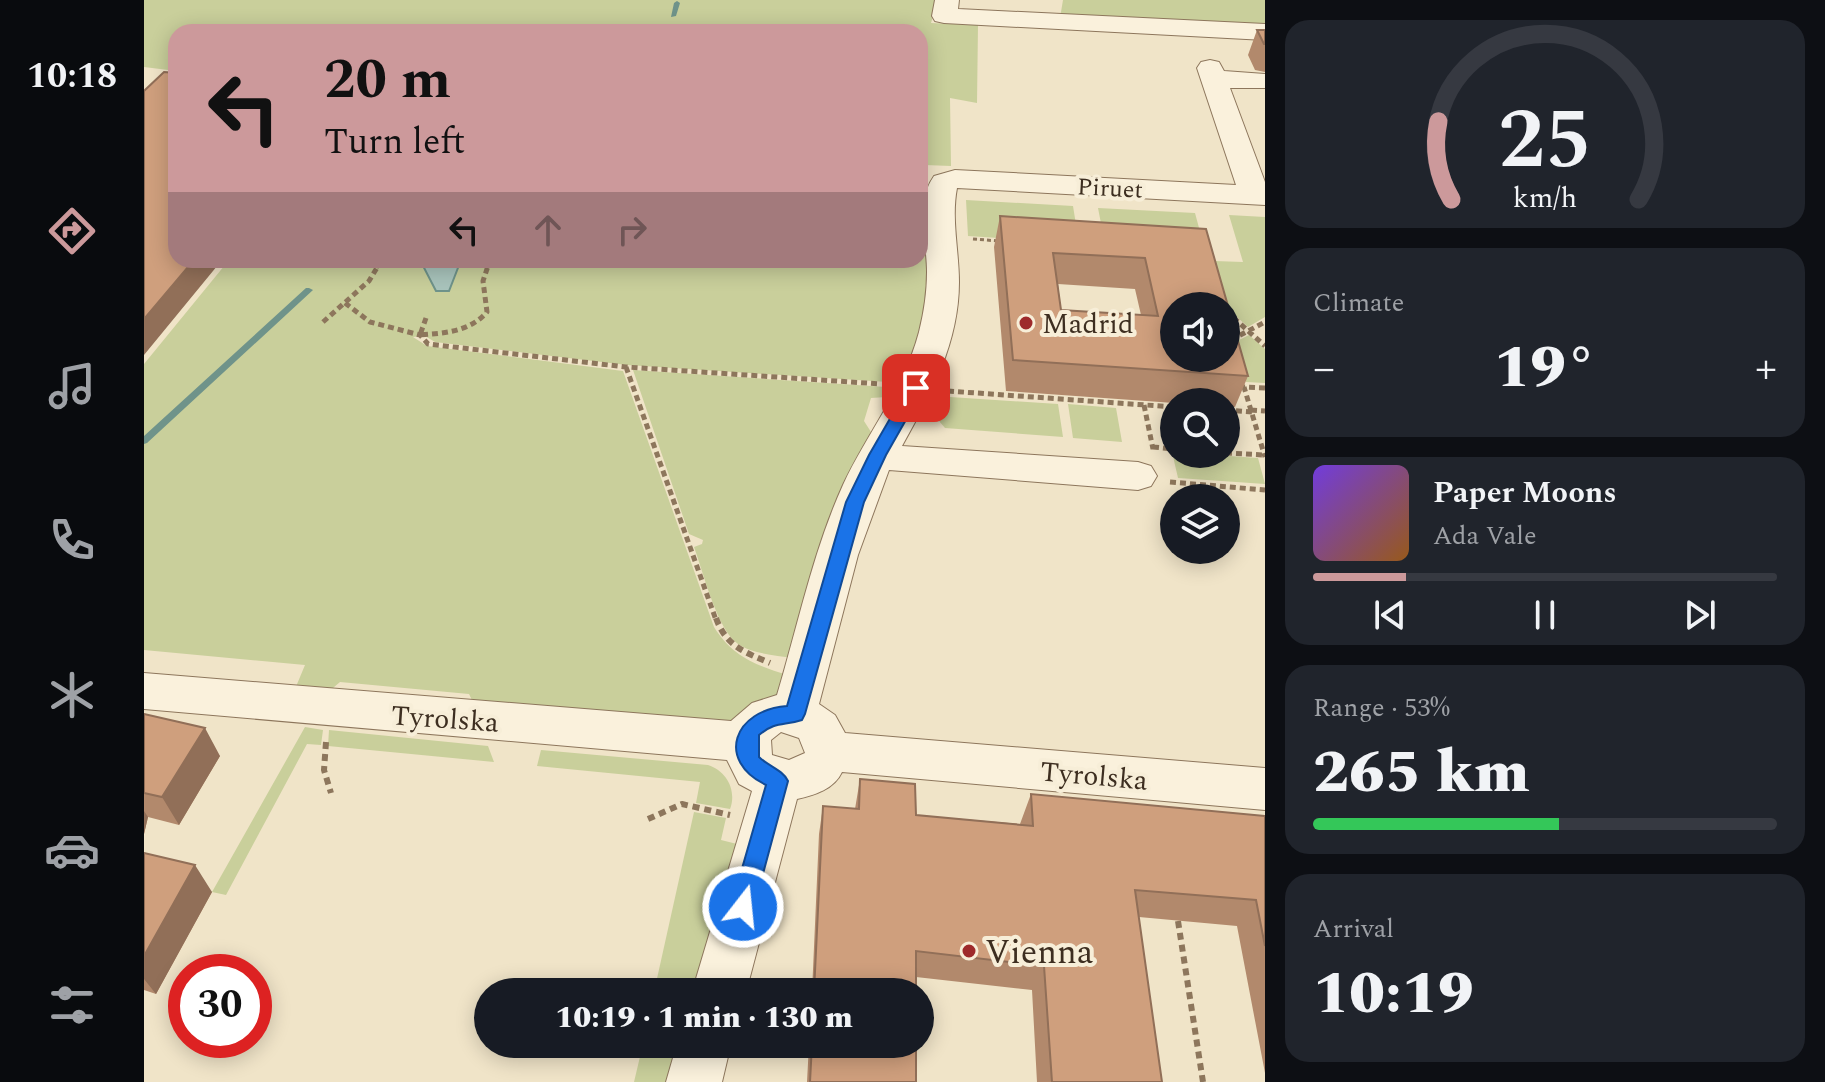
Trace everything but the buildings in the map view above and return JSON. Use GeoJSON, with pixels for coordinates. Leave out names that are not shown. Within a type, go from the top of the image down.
{"type":"FeatureCollection","features":[{"type":"Feature","properties":{"kind":"street"},"geometry":{"type":"LineString","coordinates":[[945,8],[1265,32]]}},
{"type":"Feature","properties":{"kind":"street"},"geometry":{"type":"LineString","coordinates":[[1259,81],[1212,73],[1260,196]]}},
{"type":"Feature","properties":{"kind":"street","name":"Piruet"},"geometry":{"type":"LineString","coordinates":[[939,199],[1260,196]]}},
{"type":"Feature","properties":{"kind":"street"},"geometry":{"type":"LineString","coordinates":[[794,714],[855,502],[877,455],[916,388],[931,351],[943,280],[939,199]]}},
{"type":"Feature","properties":{"kind":"street"},"geometry":{"type":"LineString","coordinates":[[877,455],[1148,477]]}},
{"type":"Feature","properties":{"kind":"street","name":"Tyrolska"},"geometry":{"type":"LineString","coordinates":[[144,691],[746,742]]}},
{"type":"Feature","properties":{"kind":"street"},"geometry":{"type":"LineString","coordinates":[[794,714],[815,723],[826,741],[827,751],[818,771],[796,781],[778,781],[759,772],[751,763],[746,742],[749,731],[768,716],[794,714]]}},
{"type":"Feature","properties":{"kind":"street","name":"Tyrolska"},"geometry":{"type":"LineString","coordinates":[[827,751],[1265,789]]}},
{"type":"Feature","properties":{"kind":"street"},"geometry":{"type":"LineString","coordinates":[[723,978],[778,781]]}},
{"type":"Feature","properties":{"kind":"street"},"geometry":{"type":"LineString","coordinates":[[694,1082],[700,1058]]}},
{"type":"Feature","properties":{"kind":"path"},"geometry":{"type":"LineString","coordinates":[[964,239],[1007,241]]}},
{"type":"Feature","properties":{"kind":"path"},"geometry":{"type":"LineString","coordinates":[[323,322],[369,281],[377,268]]}},
{"type":"Feature","properties":{"kind":"path"},"geometry":{"type":"LineString","coordinates":[[345,303],[357,315],[384,330],[420,335],[454,331],[480,320],[487,312],[482,291],[483,273],[486,268]]}},
{"type":"Feature","properties":{"kind":"path"},"geometry":{"type":"LineString","coordinates":[[420,335],[426,318]]}},
{"type":"Feature","properties":{"kind":"path"},"geometry":{"type":"LineString","coordinates":[[1240,335],[1265,322]]}},
{"type":"Feature","properties":{"kind":"path"},"geometry":{"type":"LineString","coordinates":[[1240,324],[1265,346]]}},
{"type":"Feature","properties":{"kind":"path"},"geometry":{"type":"LineString","coordinates":[[420,335],[428,344],[626,367],[887,385]]}},
{"type":"Feature","properties":{"kind":"path"},"geometry":{"type":"LineString","coordinates":[[626,367],[720,630],[734,648],[779,665]]}},
{"type":"Feature","properties":{"kind":"path"},"geometry":{"type":"LineString","coordinates":[[1240,454],[1265,456],[1243,384],[1265,388]]}},
{"type":"Feature","properties":{"kind":"path"},"geometry":{"type":"LineString","coordinates":[[942,391],[1160,406]]}},
{"type":"Feature","properties":{"kind":"path"},"geometry":{"type":"LineString","coordinates":[[1144,405],[1148,477],[1159,482],[1265,490]]}},
{"type":"Feature","properties":{"kind":"path"},"geometry":{"type":"LineString","coordinates":[[1240,411],[1265,411]]}},
{"type":"Feature","properties":{"kind":"path"},"geometry":{"type":"LineString","coordinates":[[326,740],[324,770],[331,793]]}},
{"type":"Feature","properties":{"kind":"path"},"geometry":{"type":"LineString","coordinates":[[648,819],[682,804],[735,816]]}},
{"type":"Feature","properties":{"kind":"path"},"geometry":{"type":"LineString","coordinates":[[1178,921],[1203,1082]]}},
{"type":"Feature","properties":{"kind":"green space"},"geometry":{"type":"Polygon","coordinates":[[[144,0],[938,0],[931,23],[978,25],[977,103],[950,98],[951,166],[928,165],[928,24],[168,24],[168,70],[144,67],[144,0]]]}},
{"type":"Feature","properties":{"kind":"green space"},"geometry":{"type":"Polygon","coordinates":[[[1063,0],[1265,0],[1265,28],[1060,18],[1063,0]]]}},
{"type":"Feature","properties":{"kind":"green space"},"geometry":{"type":"Polygon","coordinates":[[[966,200],[1073,206],[1079,243],[968,236],[966,200]]]}},
{"type":"Feature","properties":{"kind":"green space"},"geometry":{"type":"Polygon","coordinates":[[[1098,208],[1195,213],[1205,250],[1105,244],[1098,208]]]}},
{"type":"Feature","properties":{"kind":"green space"},"geometry":{"type":"Polygon","coordinates":[[[1229,215],[1265,217],[1265,317],[1248,327],[1240,320],[1240,292],[1222,292],[1214,261],[1243,262],[1229,215]]]}},
{"type":"Feature","properties":{"kind":"green space"},"geometry":{"type":"Polygon","coordinates":[[[222,268],[928,268],[925,302],[903,383],[627,365],[435,342],[425,336],[413,337],[427,346],[623,371],[714,627],[728,645],[745,658],[787,675],[775,700],[737,720],[717,726],[482,705],[472,700],[469,694],[340,682],[327,693],[295,689],[305,665],[144,650],[144,364],[222,268]]]}},
{"type":"Feature","properties":{"kind":"green space"},"geometry":{"type":"Polygon","coordinates":[[[1249,335],[1265,349],[1265,383],[1246,382],[1240,360],[1240,340],[1249,335]]]}},
{"type":"Feature","properties":{"kind":"green space"},"geometry":{"type":"Polygon","coordinates":[[[633,370],[901,388],[887,397],[871,398],[864,421],[871,432],[869,441],[793,658],[750,650],[730,637],[712,599],[694,547],[702,544],[703,540],[689,534],[633,370]]]}},
{"type":"Feature","properties":{"kind":"green space"},"geometry":{"type":"Polygon","coordinates":[[[950,397],[1058,404],[1063,437],[945,428],[939,421],[950,397]]]}},
{"type":"Feature","properties":{"kind":"green space"},"geometry":{"type":"Polygon","coordinates":[[[1068,404],[1116,408],[1122,442],[1073,438],[1068,404]]]}},
{"type":"Feature","properties":{"kind":"green space"},"geometry":{"type":"Polygon","coordinates":[[[1240,457],[1258,458],[1265,484],[1178,478],[1176,468],[1240,468],[1240,457]]]}},
{"type":"Feature","properties":{"kind":"green space"},"geometry":{"type":"Polygon","coordinates":[[[305,727],[323,730],[321,745],[307,744],[226,895],[212,892],[305,727]]]}},
{"type":"Feature","properties":{"kind":"green space"},"geometry":{"type":"Polygon","coordinates":[[[329,730],[488,746],[494,762],[328,746],[329,730]]]}},
{"type":"Feature","properties":{"kind":"green space"},"geometry":{"type":"Polygon","coordinates":[[[541,750],[708,765],[729,782],[732,795],[730,809],[696,803],[700,782],[537,766],[541,750]]]}},
{"type":"Feature","properties":{"kind":"green space"},"geometry":{"type":"Polygon","coordinates":[[[694,812],[726,818],[721,840],[737,844],[698,978],[657,978],[694,812]]]}},
{"type":"Feature","properties":{"kind":"green space"},"geometry":{"type":"Polygon","coordinates":[[[640,1058],[675,1058],[668,1082],[634,1082],[640,1058]]]}},
{"type":"Feature","properties":{"kind":"water"},"geometry":{"type":"Polygon","coordinates":[[[424,268],[458,268],[449,291],[436,291],[424,268]]]}},
{"type":"Feature","properties":{"kind":"waterway"},"geometry":{"type":"LineString","coordinates":[[673,16],[677,3]]}},
{"type":"Feature","properties":{"kind":"waterway"},"geometry":{"type":"LineString","coordinates":[[144,441],[309,290]]}},
{"type":"Feature","properties":{"kind":"place","name":"Madrid"},"geometry":{"type":"Point","coordinates":[1026,323]}},
{"type":"Feature","properties":{"kind":"place","name":"Vienna"},"geometry":{"type":"Point","coordinates":[969,951]}},
{"type":"Feature","properties":{"kind":"route"},"geometry":{"type":"LineString","coordinates":[[743,907],[778,781],[759,772],[751,763],[746,742],[749,731],[768,716],[794,714],[855,502],[877,455],[916,388]]}}]}
